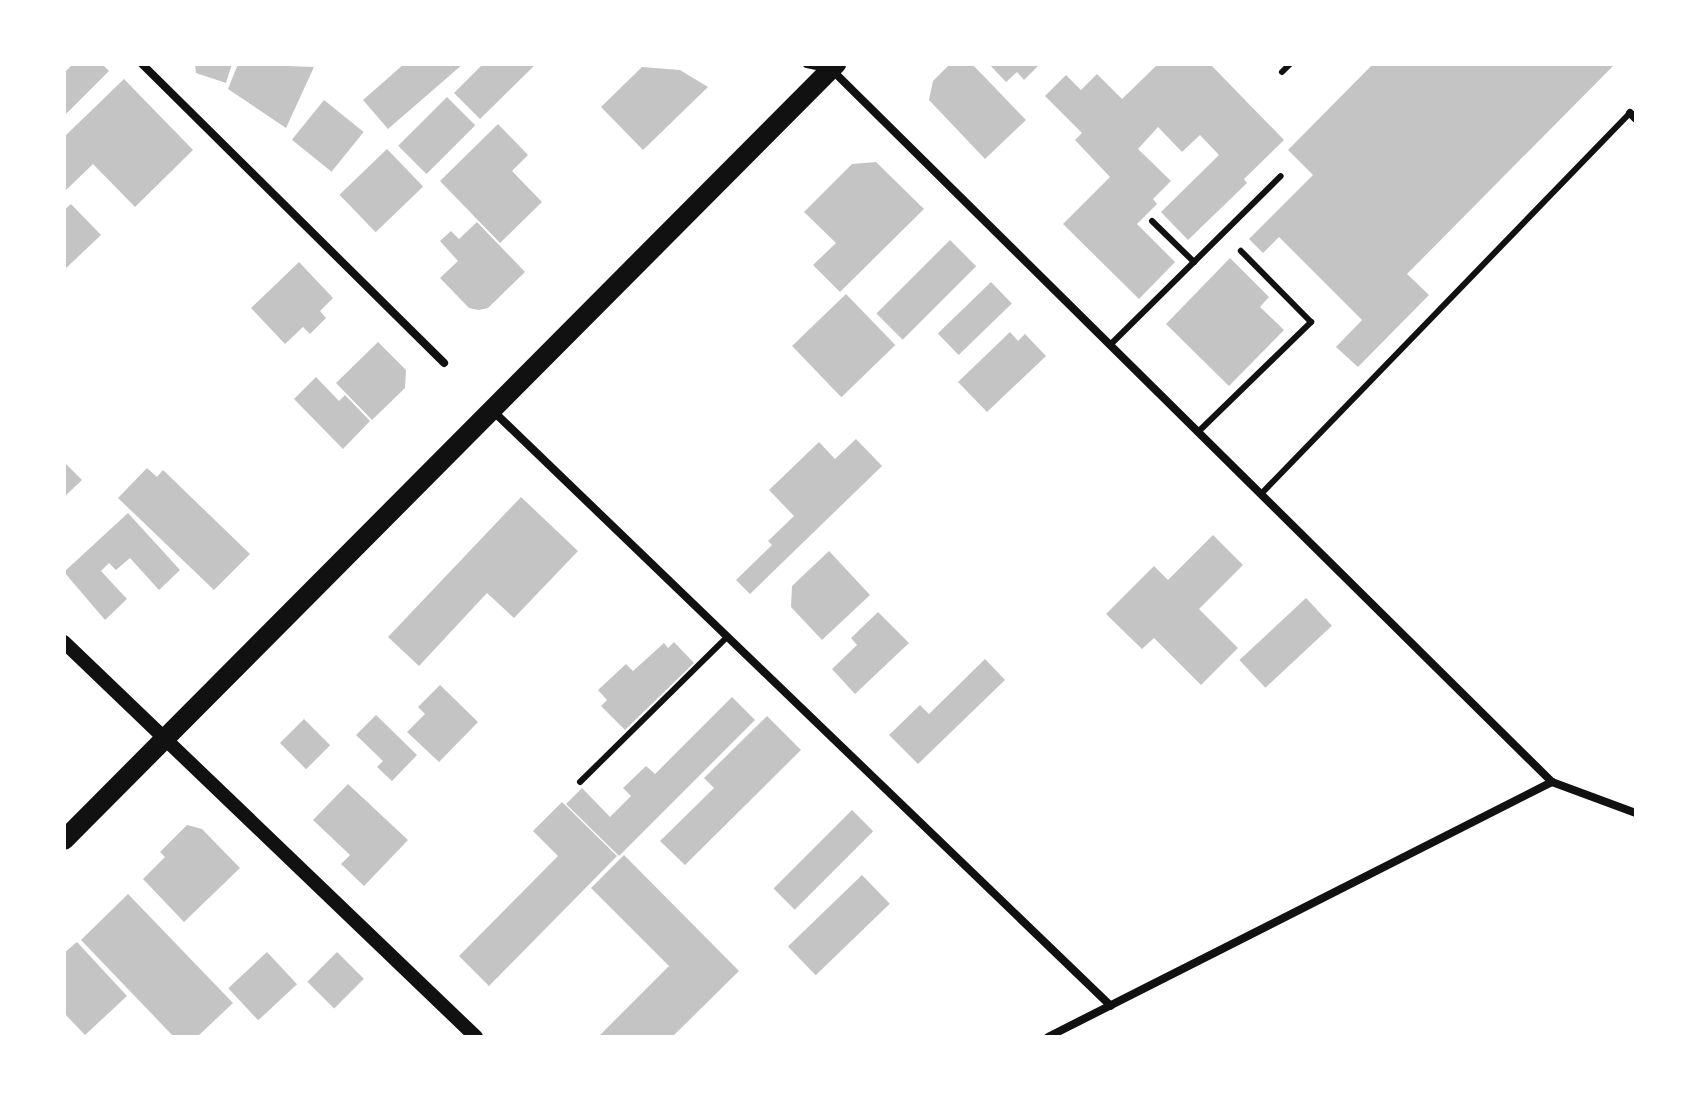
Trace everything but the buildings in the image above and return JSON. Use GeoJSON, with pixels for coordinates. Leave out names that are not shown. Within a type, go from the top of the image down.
{"type":"FeatureCollection","features":[{"type":"Feature","properties":{"kind":"main road"},"geometry":{"type":"LineString","coordinates":[[64,840],[834,66]]}},
{"type":"Feature","properties":{"kind":"street"},"geometry":{"type":"LineString","coordinates":[[142,64],[444,363]]}},
{"type":"Feature","properties":{"kind":"street"},"geometry":{"type":"LineString","coordinates":[[807,64],[834,66],[1110,345],[1552,782],[1636,813]]}},
{"type":"Feature","properties":{"kind":"street"},"geometry":{"type":"LineString","coordinates":[[492,410],[1111,1006]]}},
{"type":"Feature","properties":{"kind":"street"},"geometry":{"type":"LineString","coordinates":[[64,642],[476,1037]]}},
{"type":"Feature","properties":{"kind":"street"},"geometry":{"type":"LineString","coordinates":[[1048,1037],[1552,782]]}},
{"type":"Feature","properties":{"kind":"lane"},"geometry":{"type":"LineString","coordinates":[[1282,72],[1290,64]]}},
{"type":"Feature","properties":{"kind":"lane"},"geometry":{"type":"LineString","coordinates":[[1261,494],[1472,276],[1633,116]]}},
{"type":"Feature","properties":{"kind":"lane"},"geometry":{"type":"LineString","coordinates":[[1110,345],[1281,176]]}},
{"type":"Feature","properties":{"kind":"lane"},"geometry":{"type":"LineString","coordinates":[[1152,221],[1194,262]]}},
{"type":"Feature","properties":{"kind":"lane"},"geometry":{"type":"LineString","coordinates":[[1198,432],[1311,322],[1241,251]]}},
{"type":"Feature","properties":{"kind":"lane"},"geometry":{"type":"LineString","coordinates":[[580,782],[727,637]]}}]}
